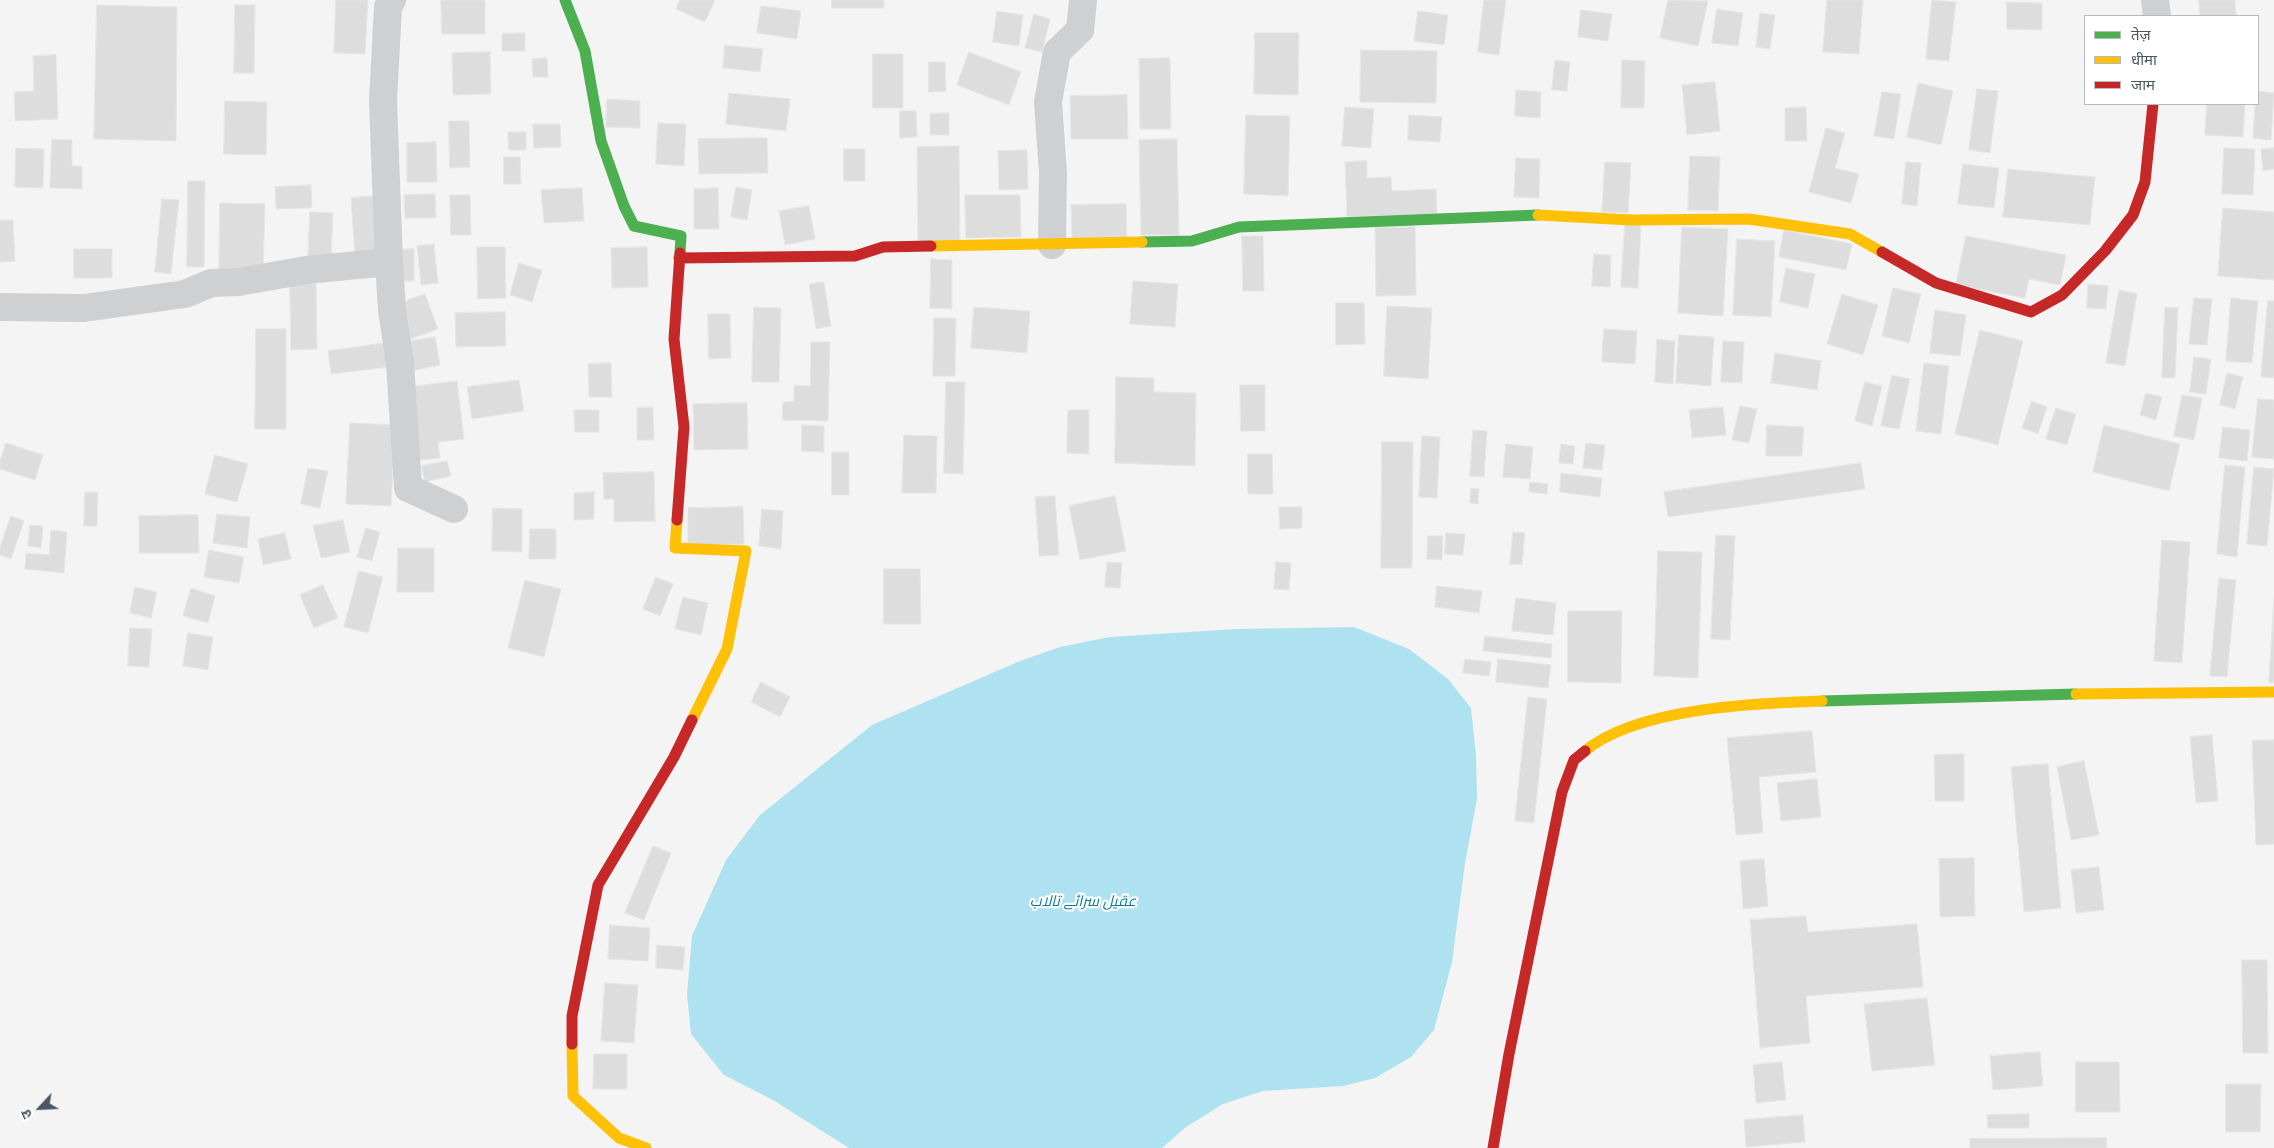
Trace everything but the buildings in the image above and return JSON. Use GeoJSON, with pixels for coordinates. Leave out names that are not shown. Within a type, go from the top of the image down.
{"type":"FeatureCollection","features":[{"type":"Feature","properties":{"kind":"street"},"geometry":{"type":"LineString","coordinates":[[392,0],[388,7],[383,101],[392,310],[400,364],[408,488],[454,509]]}},
{"type":"Feature","properties":{"kind":"street"},"geometry":{"type":"LineString","coordinates":[[564,0],[585,51],[601,141],[624,206],[634,226],[681,236],[674,338],[684,427],[675,548],[746,551],[727,649],[674,757],[598,886],[572,1016],[573,1096],[619,1138],[646,1148]]}},
{"type":"Feature","properties":{"kind":"street"},"geometry":{"type":"LineString","coordinates":[[1052,245],[1053,173],[1048,102],[1057,52],[1080,30],[1083,0]]}},
{"type":"Feature","properties":{"kind":"street"},"geometry":{"type":"LineString","coordinates":[[2155,0],[2157,15]]}},
{"type":"Feature","properties":{"kind":"street"},"geometry":{"type":"LineString","coordinates":[[679,258],[855,256],[883,247],[1192,241],[1239,227],[1312,223],[1445,220],[1536,215],[1631,220],[1749,219],[1850,234],[1936,282],[2031,312],[2062,295],[2105,251],[2133,215],[2145,182],[2153,105]]}},
{"type":"Feature","properties":{"kind":"street"},"geometry":{"type":"LineString","coordinates":[[0,307],[84,308],[185,294],[211,283],[239,282],[306,270],[389,262]]}},
{"type":"Feature","properties":{"kind":"street"},"geometry":{"type":"LineString","coordinates":[[1493,1148],[1509,1054],[1562,792],[1574,760],[1599,739],[1653,719],[1757,703],[2126,692],[2274,692]]}},
{"type":"Feature","properties":{"kind":"water","name":"عقیل سرائے تالاب"},"geometry":{"type":"Polygon","coordinates":[[[1354,627],[1409,649],[1448,679],[1471,708],[1476,755],[1477,799],[1465,863],[1452,962],[1434,1030],[1411,1057],[1375,1078],[1343,1086],[1263,1091],[1223,1104],[1186,1127],[1162,1148],[849,1148],[773,1100],[724,1075],[691,1034],[687,994],[692,936],[726,860],[760,815],[872,725],[1020,661],[1060,647],[1110,637],[1236,629],[1354,627]]]}},
{"type":"Feature","properties":{"kind":"traffic: fast"},"geometry":{"type":"LineString","coordinates":[[565,0],[585,51],[601,141],[624,206],[634,226],[681,236],[680,253]]}},
{"type":"Feature","properties":{"kind":"traffic: fast"},"geometry":{"type":"LineString","coordinates":[[1142,242],[1192,241],[1239,227],[1538,215]]}},
{"type":"Feature","properties":{"kind":"traffic: fast"},"geometry":{"type":"LineString","coordinates":[[1822,701],[2076,694]]}},
{"type":"Feature","properties":{"kind":"traffic: slow"},"geometry":{"type":"LineString","coordinates":[[1538,215],[1631,220],[1749,219],[1850,234],[1882,252]]}},
{"type":"Feature","properties":{"kind":"traffic: slow"},"geometry":{"type":"LineString","coordinates":[[931,246],[1142,242]]}},
{"type":"Feature","properties":{"kind":"traffic: slow"},"geometry":{"type":"LineString","coordinates":[[677,520],[675,548],[746,551],[727,649],[692,720]]}},
{"type":"Feature","properties":{"kind":"traffic: slow"},"geometry":{"type":"LineString","coordinates":[[2076,694],[2274,692]]}},
{"type":"Feature","properties":{"kind":"traffic: slow"},"geometry":{"type":"LineString","coordinates":[[1585,751],[1607,737],[1634,725],[1665,717],[1731,706],[1822,701]]}},
{"type":"Feature","properties":{"kind":"traffic: slow"},"geometry":{"type":"LineString","coordinates":[[572,1044],[573,1096],[619,1138],[646,1148]]}},
{"type":"Feature","properties":{"kind":"traffic: jam"},"geometry":{"type":"LineString","coordinates":[[1882,252],[1936,283],[2031,312],[2062,295],[2105,251],[2133,215],[2145,182],[2153,105]]}},
{"type":"Feature","properties":{"kind":"traffic: jam"},"geometry":{"type":"LineString","coordinates":[[679,258],[855,256],[883,247],[931,246]]}},
{"type":"Feature","properties":{"kind":"traffic: jam"},"geometry":{"type":"LineString","coordinates":[[677,520],[684,427],[674,339],[680,253]]}},
{"type":"Feature","properties":{"kind":"traffic: jam"},"geometry":{"type":"LineString","coordinates":[[572,1044],[572,1016],[598,885],[674,757],[692,720]]}},
{"type":"Feature","properties":{"kind":"traffic: jam"},"geometry":{"type":"LineString","coordinates":[[1493,1148],[1509,1054],[1562,792],[1574,760],[1585,751]]}}]}
